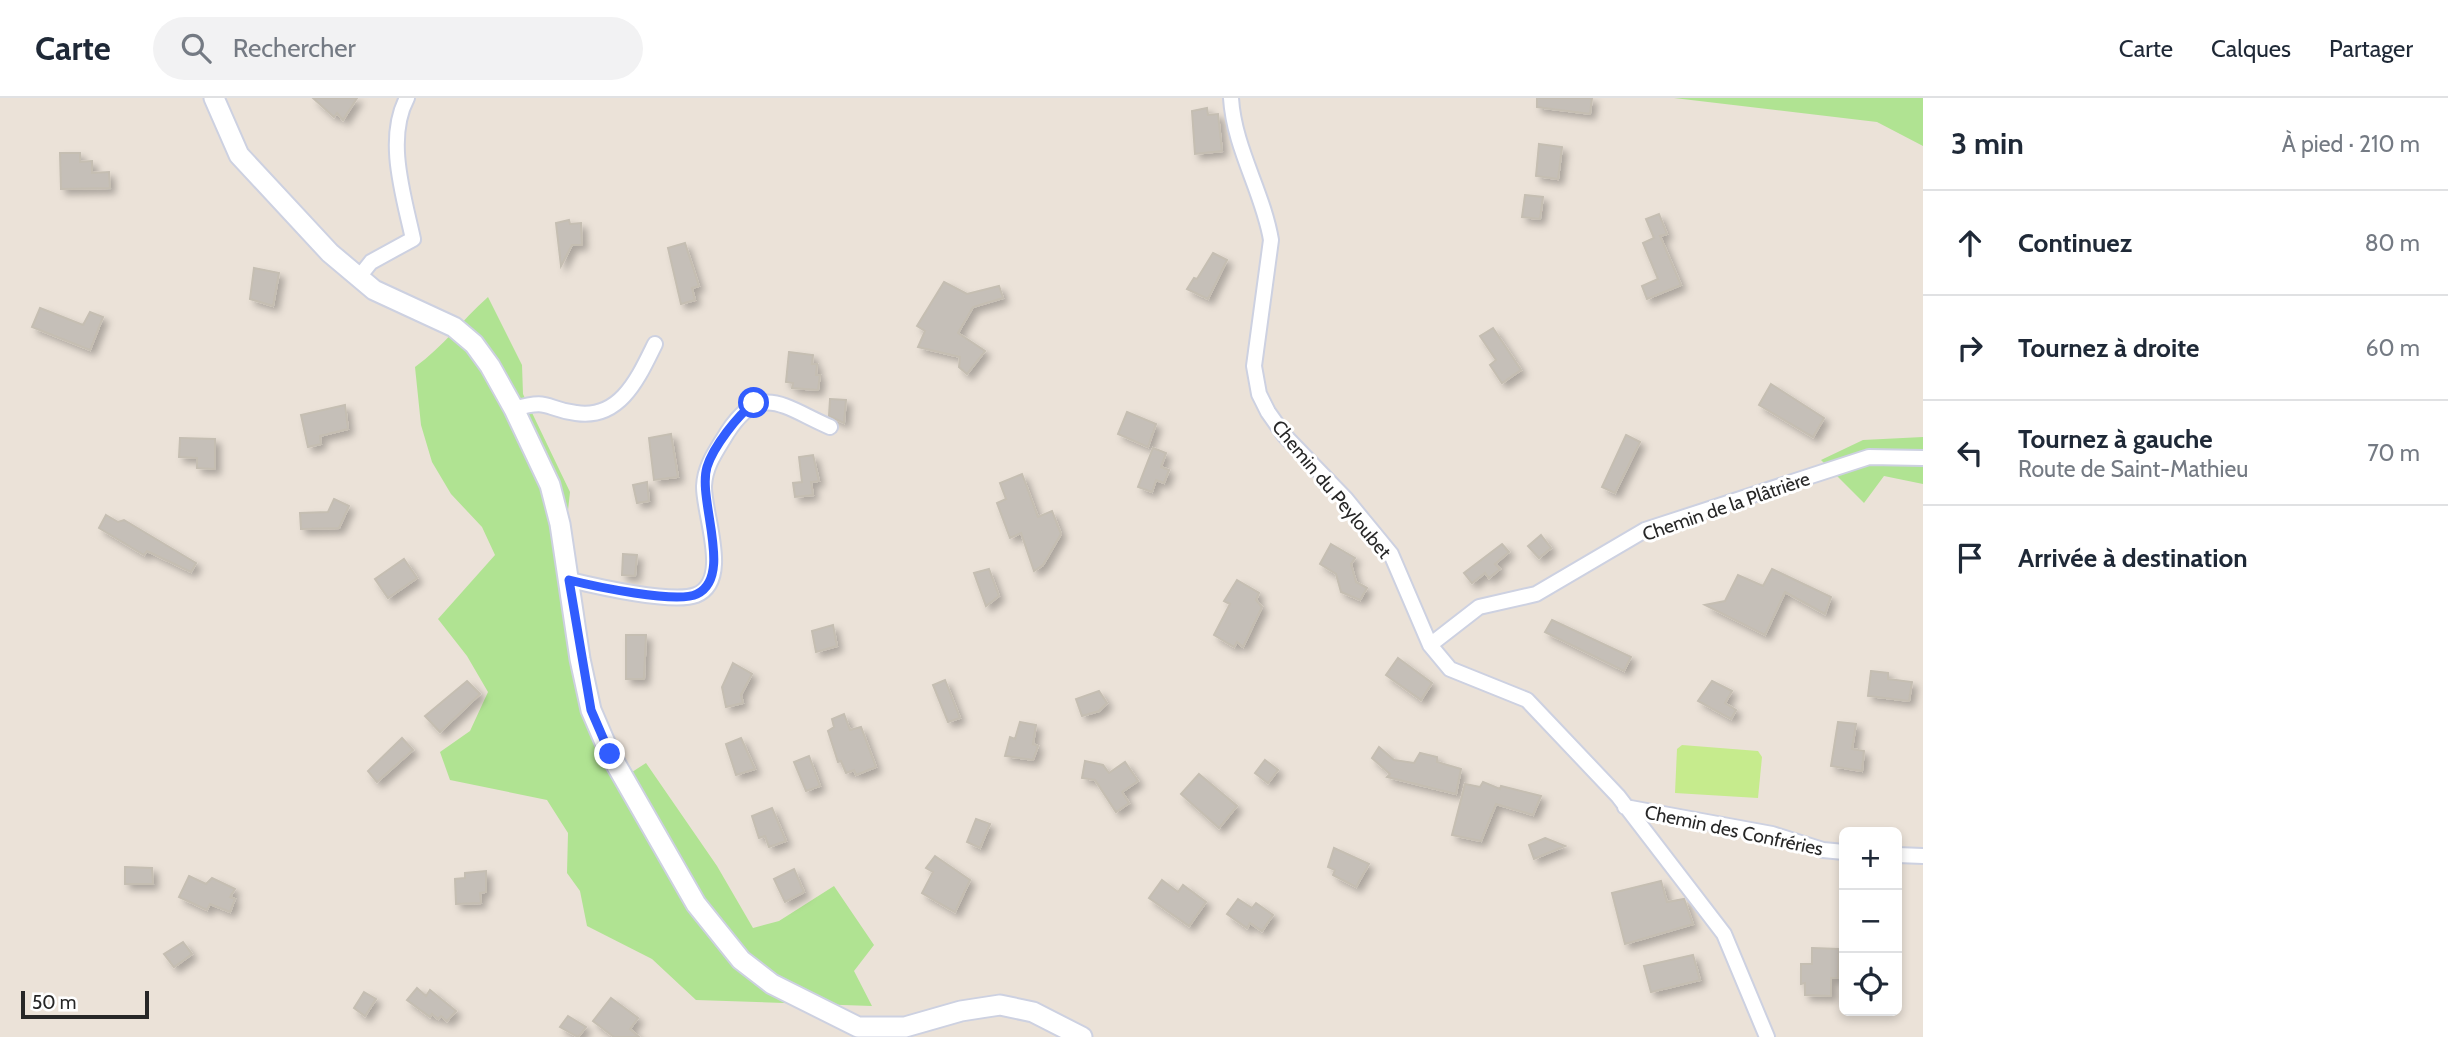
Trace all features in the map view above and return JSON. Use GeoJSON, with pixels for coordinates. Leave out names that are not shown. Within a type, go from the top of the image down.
{"type":"FeatureCollection","features":[{"type":"Feature","properties":{"kind":"street"},"geometry":{"type":"LineString","coordinates":[[214,98],[239,155],[277,199],[374,290],[454,327],[489,366],[514,409],[550,485],[561,524],[591,710],[610,754],[696,904],[741,960],[772,984],[858,1027],[905,1027],[961,1011],[1000,1005],[1033,1012],[1082,1037]]}},
{"type":"Feature","properties":{"kind":"street"},"geometry":{"type":"LineString","coordinates":[[359,277],[371,262],[413,239],[401,183],[397,136],[407,98]]}},
{"type":"Feature","properties":{"kind":"street","name":"Chemin du Peyloubet"},"geometry":{"type":"LineString","coordinates":[[1231,98],[1235,127],[1268,223],[1271,240],[1254,366],[1259,394],[1285,436],[1345,498],[1391,554],[1430,645],[1450,669],[1527,700],[1618,796],[1724,934],[1767,1037]]}},
{"type":"Feature","properties":{"kind":"street"},"geometry":{"type":"LineString","coordinates":[[514,409],[539,402],[577,414],[597,412],[618,403],[635,384],[654,344]]}},
{"type":"Feature","properties":{"kind":"street"},"geometry":{"type":"LineString","coordinates":[[569,580],[610,589],[675,596],[697,594],[711,580],[715,563],[704,487],[707,465],[740,413],[754,403],[769,401],[830,428]]}},
{"type":"Feature","properties":{"kind":"street","name":"Chemin de la Plâtrière"},"geometry":{"type":"LineString","coordinates":[[1430,645],[1479,607],[1535,594],[1645,530],[1869,457],[1923,458]]}},
{"type":"Feature","properties":{"kind":"street","name":"Chemin des Confréries"},"geometry":{"type":"LineString","coordinates":[[1625,807],[1772,834],[1823,850],[1839,852]]}},
{"type":"Feature","properties":{"kind":"street"},"geometry":{"type":"LineString","coordinates":[[1902,855],[1923,856]]}},
{"type":"Feature","properties":{"kind":"green space"},"geometry":{"type":"Polygon","coordinates":[[[1674,98],[1923,98],[1923,146],[1877,122],[1674,98]]]}},
{"type":"Feature","properties":{"kind":"green space"},"geometry":{"type":"Polygon","coordinates":[[[488,297],[522,365],[523,394],[570,492],[561,575],[593,731],[615,783],[646,763],[717,866],[753,928],[779,921],[834,886],[874,945],[854,971],[872,1006],[696,1000],[652,959],[587,926],[580,891],[567,873],[568,833],[547,800],[450,780],[440,752],[470,731],[488,692],[467,656],[438,619],[495,555],[482,527],[451,494],[432,462],[421,425],[415,367],[435,351],[488,297]]]}},
{"type":"Feature","properties":{"kind":"green space"},"geometry":{"type":"Polygon","coordinates":[[[1923,437],[1923,484],[1884,476],[1864,503],[1821,460],[1863,440],[1923,437]]]}},
{"type":"Feature","properties":{"kind":"green space"},"geometry":{"type":"Polygon","coordinates":[[[1682,745],[1758,751],[1762,757],[1758,798],[1675,793],[1677,749],[1682,745]]]}},
{"type":"Feature","properties":{"kind":"building"},"geometry":{"type":"Polygon","coordinates":[[[313,98],[357,98],[343,120],[337,113],[334,117],[313,98]]]}},
{"type":"Feature","properties":{"kind":"building"},"geometry":{"type":"Polygon","coordinates":[[[1537,98],[1592,98],[1590,114],[1537,107],[1537,98]]]}},
{"type":"Feature","properties":{"kind":"building"},"geometry":{"type":"Polygon","coordinates":[[[1207,108],[1208,115],[1218,114],[1222,151],[1195,154],[1192,111],[1207,108]]]}},
{"type":"Feature","properties":{"kind":"building"},"geometry":{"type":"Polygon","coordinates":[[[1539,144],[1562,147],[1558,179],[1536,176],[1539,144]]]}},
{"type":"Feature","properties":{"kind":"building"},"geometry":{"type":"Polygon","coordinates":[[[60,153],[80,153],[80,162],[92,161],[92,173],[109,172],[110,188],[61,189],[60,153]]]}},
{"type":"Feature","properties":{"kind":"building"},"geometry":{"type":"Polygon","coordinates":[[[1525,195],[1543,197],[1540,219],[1522,217],[1525,195]]]}},
{"type":"Feature","properties":{"kind":"building"},"geometry":{"type":"Polygon","coordinates":[[[1659,214],[1667,234],[1660,236],[1681,285],[1647,299],[1642,286],[1658,279],[1643,243],[1654,238],[1646,219],[1659,214]]]}},
{"type":"Feature","properties":{"kind":"building"},"geometry":{"type":"Polygon","coordinates":[[[569,220],[570,224],[581,223],[582,245],[572,245],[561,266],[556,223],[569,220]]]}},
{"type":"Feature","properties":{"kind":"building"},"geometry":{"type":"Polygon","coordinates":[[[685,243],[699,286],[692,288],[695,300],[681,304],[668,248],[685,243]]]}},
{"type":"Feature","properties":{"kind":"building"},"geometry":{"type":"Polygon","coordinates":[[[1213,253],[1227,260],[1208,299],[1187,289],[1194,278],[1197,279],[1213,253]]]}},
{"type":"Feature","properties":{"kind":"building"},"geometry":{"type":"Polygon","coordinates":[[[254,268],[279,273],[273,306],[250,299],[254,268]]]}},
{"type":"Feature","properties":{"kind":"building"},"geometry":{"type":"Polygon","coordinates":[[[944,282],[967,294],[999,286],[1003,298],[973,307],[958,333],[985,351],[967,374],[959,367],[960,357],[918,347],[925,331],[917,326],[944,282]]]}},
{"type":"Feature","properties":{"kind":"building"},"geometry":{"type":"Polygon","coordinates":[[[40,308],[83,325],[90,312],[103,317],[90,350],[32,327],[40,308]]]}},
{"type":"Feature","properties":{"kind":"building"},"geometry":{"type":"Polygon","coordinates":[[[1493,328],[1521,370],[1502,383],[1490,365],[1496,360],[1480,336],[1493,328]]]}},
{"type":"Feature","properties":{"kind":"building"},"geometry":{"type":"Polygon","coordinates":[[[789,352],[813,355],[812,364],[817,364],[816,375],[820,375],[818,390],[792,388],[793,383],[786,382],[789,352]]]}},
{"type":"Feature","properties":{"kind":"building"},"geometry":{"type":"Polygon","coordinates":[[[1771,384],[1824,418],[1813,437],[1759,405],[1771,384]]]}},
{"type":"Feature","properties":{"kind":"building"},"geometry":{"type":"Polygon","coordinates":[[[830,399],[846,400],[844,423],[829,416],[830,399]]]}},
{"type":"Feature","properties":{"kind":"building"},"geometry":{"type":"Polygon","coordinates":[[[345,405],[348,429],[320,436],[321,444],[308,447],[301,415],[345,405]]]}},
{"type":"Feature","properties":{"kind":"building"},"geometry":{"type":"Polygon","coordinates":[[[1127,412],[1156,424],[1148,447],[1118,434],[1127,412]]]}},
{"type":"Feature","properties":{"kind":"building"},"geometry":{"type":"Polygon","coordinates":[[[671,434],[678,477],[654,480],[649,438],[671,434]]]}},
{"type":"Feature","properties":{"kind":"building"},"geometry":{"type":"Polygon","coordinates":[[[1626,435],[1640,442],[1615,493],[1602,487],[1626,435]]]}},
{"type":"Feature","properties":{"kind":"building"},"geometry":{"type":"Polygon","coordinates":[[[180,438],[215,439],[215,469],[197,468],[197,458],[179,457],[180,438]]]}},
{"type":"Feature","properties":{"kind":"building"},"geometry":{"type":"Polygon","coordinates":[[[1153,448],[1166,453],[1161,467],[1169,470],[1164,483],[1156,480],[1152,492],[1138,487],[1153,448]]]}},
{"type":"Feature","properties":{"kind":"building"},"geometry":{"type":"Polygon","coordinates":[[[813,455],[819,481],[811,482],[813,495],[795,497],[793,483],[802,482],[799,457],[813,455]]]}},
{"type":"Feature","properties":{"kind":"building"},"geometry":{"type":"Polygon","coordinates":[[[1022,474],[1038,517],[1052,511],[1061,534],[1043,565],[1034,571],[1021,533],[1010,538],[997,503],[1006,499],[1000,483],[1022,474]]]}},
{"type":"Feature","properties":{"kind":"building"},"geometry":{"type":"Polygon","coordinates":[[[647,482],[649,501],[637,503],[633,485],[647,482]]]}},
{"type":"Feature","properties":{"kind":"building"},"geometry":{"type":"Polygon","coordinates":[[[334,499],[349,506],[339,528],[301,529],[300,513],[328,512],[334,499]]]}},
{"type":"Feature","properties":{"kind":"building"},"geometry":{"type":"Polygon","coordinates":[[[106,515],[118,522],[124,520],[196,563],[191,572],[147,551],[144,555],[99,528],[106,515]]]}},
{"type":"Feature","properties":{"kind":"building"},"geometry":{"type":"Polygon","coordinates":[[[1541,535],[1551,548],[1539,558],[1528,546],[1541,535]]]}},
{"type":"Feature","properties":{"kind":"building"},"geometry":{"type":"Polygon","coordinates":[[[1331,544],[1355,558],[1351,564],[1356,582],[1367,588],[1360,600],[1341,592],[1336,574],[1320,564],[1331,544]]]}},
{"type":"Feature","properties":{"kind":"building"},"geometry":{"type":"Polygon","coordinates":[[[1502,544],[1509,552],[1495,564],[1500,569],[1489,578],[1485,573],[1472,583],[1464,573],[1502,544]]]}},
{"type":"Feature","properties":{"kind":"building"},"geometry":{"type":"Polygon","coordinates":[[[623,554],[637,555],[635,576],[622,575],[623,554]]]}},
{"type":"Feature","properties":{"kind":"building"},"geometry":{"type":"Polygon","coordinates":[[[404,559],[417,578],[388,598],[375,579],[404,559]]]}},
{"type":"Feature","properties":{"kind":"building"},"geometry":{"type":"Polygon","coordinates":[[[989,569],[999,596],[986,606],[974,573],[989,569]]]}},
{"type":"Feature","properties":{"kind":"building"},"geometry":{"type":"Polygon","coordinates":[[[1772,569],[1831,597],[1825,614],[1785,592],[1765,635],[1705,605],[1725,601],[1738,575],[1763,586],[1772,569]]]}},
{"type":"Feature","properties":{"kind":"building"},"geometry":{"type":"Polygon","coordinates":[[[1237,580],[1259,593],[1256,600],[1262,607],[1243,647],[1237,642],[1234,647],[1214,635],[1230,604],[1224,601],[1237,580]]]}},
{"type":"Feature","properties":{"kind":"building"},"geometry":{"type":"Polygon","coordinates":[[[1552,620],[1631,657],[1624,671],[1545,632],[1552,620]]]}},
{"type":"Feature","properties":{"kind":"building"},"geometry":{"type":"Polygon","coordinates":[[[833,625],[837,646],[816,652],[812,631],[833,625]]]}},
{"type":"Feature","properties":{"kind":"building"},"geometry":{"type":"Polygon","coordinates":[[[626,635],[646,635],[644,679],[626,679],[626,635]]]}},
{"type":"Feature","properties":{"kind":"building"},"geometry":{"type":"Polygon","coordinates":[[[1398,658],[1432,683],[1421,700],[1386,675],[1398,658]]]}},
{"type":"Feature","properties":{"kind":"building"},"geometry":{"type":"Polygon","coordinates":[[[733,663],[752,674],[741,695],[743,703],[726,707],[722,687],[733,663]]]}},
{"type":"Feature","properties":{"kind":"building"},"geometry":{"type":"Polygon","coordinates":[[[1871,671],[1888,673],[1888,679],[1912,682],[1909,701],[1868,696],[1871,671]]]}},
{"type":"Feature","properties":{"kind":"building"},"geometry":{"type":"Polygon","coordinates":[[[945,680],[960,718],[948,722],[933,685],[945,680]]]}},
{"type":"Feature","properties":{"kind":"building"},"geometry":{"type":"Polygon","coordinates":[[[467,681],[480,694],[440,732],[425,716],[467,681]]]}},
{"type":"Feature","properties":{"kind":"building"},"geometry":{"type":"Polygon","coordinates":[[[1712,681],[1732,691],[1725,703],[1736,710],[1731,719],[1698,701],[1712,681]]]}},
{"type":"Feature","properties":{"kind":"building"},"geometry":{"type":"Polygon","coordinates":[[[1099,691],[1107,703],[1099,711],[1082,716],[1076,699],[1099,691]]]}},
{"type":"Feature","properties":{"kind":"building"},"geometry":{"type":"Polygon","coordinates":[[[844,714],[850,730],[861,727],[876,767],[856,775],[854,770],[846,773],[841,761],[838,762],[828,731],[834,727],[832,719],[844,714]]]}},
{"type":"Feature","properties":{"kind":"building"},"geometry":{"type":"Polygon","coordinates":[[[1020,722],[1036,725],[1033,744],[1038,746],[1033,760],[1005,756],[1010,737],[1015,739],[1020,722]]]}},
{"type":"Feature","properties":{"kind":"building"},"geometry":{"type":"Polygon","coordinates":[[[1838,722],[1856,724],[1852,749],[1864,751],[1862,771],[1831,766],[1838,722]]]}},
{"type":"Feature","properties":{"kind":"building"},"geometry":{"type":"Polygon","coordinates":[[[402,738],[413,750],[377,782],[368,771],[402,738]]]}},
{"type":"Feature","properties":{"kind":"building"},"geometry":{"type":"Polygon","coordinates":[[[741,738],[755,769],[736,775],[726,744],[741,738]]]}},
{"type":"Feature","properties":{"kind":"building"},"geometry":{"type":"Polygon","coordinates":[[[1379,747],[1394,760],[1414,763],[1420,753],[1437,757],[1437,762],[1461,769],[1456,794],[1387,777],[1390,774],[1372,758],[1379,747]]]}},
{"type":"Feature","properties":{"kind":"building"},"geometry":{"type":"Polygon","coordinates":[[[809,756],[820,786],[806,791],[794,762],[809,756]]]}},
{"type":"Feature","properties":{"kind":"building"},"geometry":{"type":"Polygon","coordinates":[[[1265,760],[1278,770],[1268,783],[1255,773],[1265,760]]]}},
{"type":"Feature","properties":{"kind":"building"},"geometry":{"type":"Polygon","coordinates":[[[1085,761],[1103,765],[1109,773],[1125,762],[1138,781],[1122,792],[1129,803],[1116,812],[1095,780],[1082,778],[1085,761]]]}},
{"type":"Feature","properties":{"kind":"building"},"geometry":{"type":"Polygon","coordinates":[[[1199,774],[1237,806],[1219,828],[1181,794],[1199,774]]]}},
{"type":"Feature","properties":{"kind":"building"},"geometry":{"type":"Polygon","coordinates":[[[1483,782],[1500,789],[1501,786],[1541,796],[1533,815],[1496,804],[1481,841],[1452,835],[1465,784],[1480,787],[1483,782]]]}},
{"type":"Feature","properties":{"kind":"building"},"geometry":{"type":"Polygon","coordinates":[[[772,808],[786,841],[769,847],[765,836],[759,838],[752,816],[772,808]]]}},
{"type":"Feature","properties":{"kind":"building"},"geometry":{"type":"Polygon","coordinates":[[[976,819],[990,824],[980,848],[967,842],[976,819]]]}},
{"type":"Feature","properties":{"kind":"building"},"geometry":{"type":"Polygon","coordinates":[[[1545,838],[1565,846],[1534,859],[1529,845],[1545,838]]]}},
{"type":"Feature","properties":{"kind":"building"},"geometry":{"type":"Polygon","coordinates":[[[1334,848],[1369,864],[1356,887],[1333,875],[1335,870],[1328,867],[1334,848]]]}},
{"type":"Feature","properties":{"kind":"building"},"geometry":{"type":"Polygon","coordinates":[[[935,856],[970,880],[955,912],[922,893],[933,872],[926,868],[935,856]]]}},
{"type":"Feature","properties":{"kind":"building"},"geometry":{"type":"Polygon","coordinates":[[[125,867],[152,868],[153,884],[125,884],[125,867]]]}},
{"type":"Feature","properties":{"kind":"building"},"geometry":{"type":"Polygon","coordinates":[[[794,869],[804,892],[785,902],[774,879],[794,869]]]}},
{"type":"Feature","properties":{"kind":"building"},"geometry":{"type":"Polygon","coordinates":[[[486,871],[486,892],[480,893],[481,903],[456,904],[455,879],[465,878],[465,873],[486,871]]]}},
{"type":"Feature","properties":{"kind":"building"},"geometry":{"type":"Polygon","coordinates":[[[189,876],[206,884],[212,878],[235,889],[230,897],[235,899],[230,912],[210,904],[207,910],[179,897],[189,876]]]}},
{"type":"Feature","properties":{"kind":"building"},"geometry":{"type":"Polygon","coordinates":[[[1162,880],[1178,892],[1183,885],[1206,902],[1189,926],[1149,898],[1162,880]]]}},
{"type":"Feature","properties":{"kind":"building"},"geometry":{"type":"Polygon","coordinates":[[[1661,881],[1667,902],[1684,899],[1693,924],[1625,944],[1612,893],[1661,881]]]}},
{"type":"Feature","properties":{"kind":"building"},"geometry":{"type":"Polygon","coordinates":[[[1238,899],[1252,908],[1256,903],[1273,915],[1262,931],[1250,923],[1247,928],[1227,914],[1238,899]]]}},
{"type":"Feature","properties":{"kind":"building"},"geometry":{"type":"Polygon","coordinates":[[[183,942],[192,954],[174,967],[164,954],[183,942]]]}},
{"type":"Feature","properties":{"kind":"building"},"geometry":{"type":"Polygon","coordinates":[[[1812,948],[1839,949],[1838,978],[1831,978],[1831,996],[1805,995],[1805,983],[1801,984],[1801,964],[1812,964],[1812,948]]]}},
{"type":"Feature","properties":{"kind":"building"},"geometry":{"type":"Polygon","coordinates":[[[1693,955],[1700,980],[1651,992],[1644,966],[1693,955]]]}},
{"type":"Feature","properties":{"kind":"building"},"geometry":{"type":"Polygon","coordinates":[[[417,988],[426,996],[430,990],[456,1011],[447,1021],[441,1016],[438,1019],[432,1014],[430,1017],[407,1000],[417,988]]]}},
{"type":"Feature","properties":{"kind":"building"},"geometry":{"type":"Polygon","coordinates":[[[364,992],[376,999],[365,1016],[354,1008],[364,992]]]}},
{"type":"Feature","properties":{"kind":"building"},"geometry":{"type":"Polygon","coordinates":[[[611,998],[638,1018],[630,1029],[639,1037],[614,1037],[593,1021],[611,998]]]}},
{"type":"Feature","properties":{"kind":"building"},"geometry":{"type":"Polygon","coordinates":[[[568,1016],[586,1027],[578,1037],[560,1027],[568,1016]]]}},
{"type":"Feature","properties":{"kind":"route"},"geometry":{"type":"LineString","coordinates":[[610,754],[591,710],[580,659],[569,580],[610,589],[675,596],[697,594],[711,580],[715,563],[704,487],[707,465],[740,413],[754,403]]}}]}
